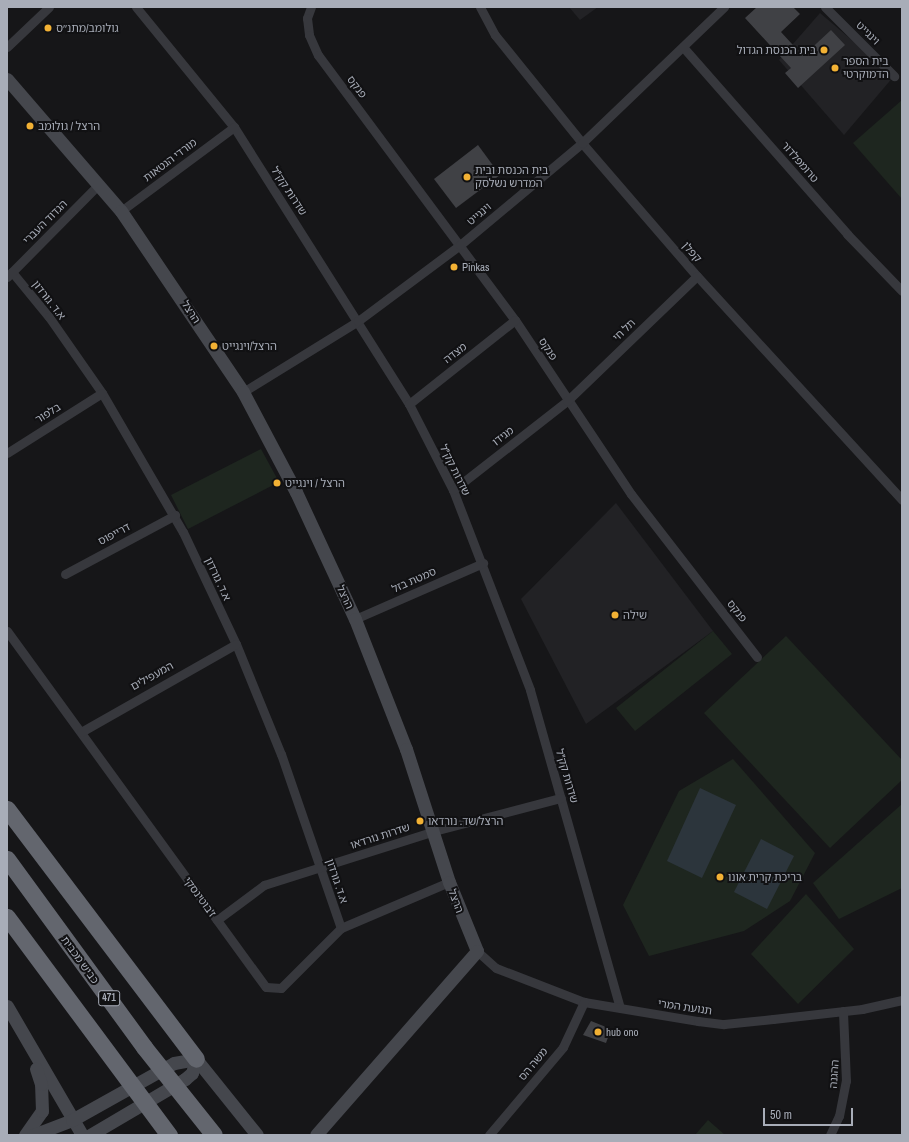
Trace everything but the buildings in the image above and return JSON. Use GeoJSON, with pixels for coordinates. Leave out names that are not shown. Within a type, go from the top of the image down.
{"type":"FeatureCollection","features":[{"type":"Feature","properties":{"kind":"highway"},"geometry":{"type":"LineString","coordinates":[[7,809],[196,1059]]}},
{"type":"Feature","properties":{"kind":"highway","name":"כביש מכבית"},"geometry":{"type":"LineString","coordinates":[[7,859],[144,1047],[214,1135]]}},
{"type":"Feature","properties":{"kind":"highway"},"geometry":{"type":"LineString","coordinates":[[7,917],[169,1135]]}},
{"type":"Feature","properties":{"kind":"street"},"geometry":{"type":"LineString","coordinates":[[7,47],[50,7]]}},
{"type":"Feature","properties":{"kind":"street","name":"שדרות קק\"ל"},"geometry":{"type":"LineString","coordinates":[[136,7],[234,127],[358,321],[409,404],[453,490],[483,563],[530,690],[620,1008]]}},
{"type":"Feature","properties":{"kind":"street","name":"פנקס"},"geometry":{"type":"LineString","coordinates":[[311,7],[306,18],[309,35],[318,55],[515,320],[631,494],[757,657]]}},
{"type":"Feature","properties":{"kind":"street","name":"קפלן"},"geometry":{"type":"LineString","coordinates":[[480,7],[495,35],[582,143],[697,276],[902,500]]}},
{"type":"Feature","properties":{"kind":"street","name":"וינגייט"},"geometry":{"type":"LineString","coordinates":[[243,392],[358,321],[460,245],[582,143],[724,7]]}},
{"type":"Feature","properties":{"kind":"street","name":"וינגייט"},"geometry":{"type":"LineString","coordinates":[[825,7],[894,76]]}},
{"type":"Feature","properties":{"kind":"street","name":"טרומפלדור"},"geometry":{"type":"LineString","coordinates":[[683,47],[847,234],[902,290]]}},
{"type":"Feature","properties":{"kind":"street","name":"הרצל"},"geometry":{"type":"LineString","coordinates":[[7,79],[121,211],[243,392],[296,492],[355,619],[406,749],[434,831],[449,882],[477,951]]}},
{"type":"Feature","properties":{"kind":"street","name":"מורדי הגטאות"},"geometry":{"type":"LineString","coordinates":[[121,211],[234,127]]}},
{"type":"Feature","properties":{"kind":"street","name":"הגדוד העברי"},"geometry":{"type":"LineString","coordinates":[[10,274],[99,184]]}},
{"type":"Feature","properties":{"kind":"street","name":"א.ד. גורדון"},"geometry":{"type":"LineString","coordinates":[[10,274],[49,317],[102,393],[175,516],[236,644],[281,754],[341,928]]}},
{"type":"Feature","properties":{"kind":"street","name":"תל חי"},"geometry":{"type":"LineString","coordinates":[[568,401],[697,276]]}},
{"type":"Feature","properties":{"kind":"street","name":"מצדה"},"geometry":{"type":"LineString","coordinates":[[409,404],[515,320]]}},
{"type":"Feature","properties":{"kind":"street","name":"בלפור"},"geometry":{"type":"LineString","coordinates":[[7,453],[102,393]]}},
{"type":"Feature","properties":{"kind":"street","name":"מגידו"},"geometry":{"type":"LineString","coordinates":[[453,490],[568,401]]}},
{"type":"Feature","properties":{"kind":"street","name":"דרייפוס"},"geometry":{"type":"LineString","coordinates":[[65,574],[175,516]]}},
{"type":"Feature","properties":{"kind":"street","name":"סמטת בזל"},"geometry":{"type":"LineString","coordinates":[[355,619],[483,563]]}},
{"type":"Feature","properties":{"kind":"street","name":"ז'בוטינסקי"},"geometry":{"type":"LineString","coordinates":[[7,632],[266,987],[281,988],[341,928],[449,882]]}},
{"type":"Feature","properties":{"kind":"street","name":"המעפילים"},"geometry":{"type":"LineString","coordinates":[[81,732],[236,644]]}},
{"type":"Feature","properties":{"kind":"street","name":"שדרות נורדאו"},"geometry":{"type":"LineString","coordinates":[[217,920],[264,885],[434,831],[561,798]]}},
{"type":"Feature","properties":{"kind":"street"},"geometry":{"type":"LineString","coordinates":[[317,1135],[477,951]]}},
{"type":"Feature","properties":{"kind":"street","name":"תנועת המרי"},"geometry":{"type":"LineString","coordinates":[[477,951],[496,968],[584,1002],[724,1024],[843,1011],[902,1000]]}},
{"type":"Feature","properties":{"kind":"street","name":"משה הס"},"geometry":{"type":"LineString","coordinates":[[489,1135],[563,1047],[584,1002]]}},
{"type":"Feature","properties":{"kind":"street"},"geometry":{"type":"LineString","coordinates":[[7,1006],[82,1135]]}},
{"type":"Feature","properties":{"kind":"street","name":"ההגנה"},"geometry":{"type":"LineString","coordinates":[[830,1135],[839,1116],[846,1081],[843,1011]]}},
{"type":"Feature","properties":{"kind":"street"},"geometry":{"type":"LineString","coordinates":[[25,1135],[39,1117],[43,1100],[41,1084],[26,1041]]}},
{"type":"Feature","properties":{"kind":"street"},"geometry":{"type":"LineString","coordinates":[[33,1135],[72,1120],[174,1063],[196,1059]]}},
{"type":"Feature","properties":{"kind":"street"},"geometry":{"type":"LineString","coordinates":[[196,1059],[257,1135]]}},
{"type":"Feature","properties":{"kind":"street"},"geometry":{"type":"LineString","coordinates":[[95,1132],[185,1079],[192,1073],[196,1059]]}},
{"type":"Feature","properties":{"kind":"shaded area"},"geometry":{"type":"Polygon","coordinates":[[[569,7],[598,7],[580,20],[569,7]]]}},
{"type":"Feature","properties":{"kind":"shaded area","name":"בית הספר הדמוקרטי"},"geometry":{"type":"Polygon","coordinates":[[[820,13],[894,76],[844,135],[779,60],[820,13]]]}},
{"type":"Feature","properties":{"kind":"shaded area"},"geometry":{"type":"Polygon","coordinates":[[[902,100],[902,199],[853,143],[902,100]]]}},
{"type":"Feature","properties":{"kind":"shaded area"},"geometry":{"type":"Polygon","coordinates":[[[261,449],[279,482],[188,529],[171,495],[261,449]]]}},
{"type":"Feature","properties":{"kind":"shaded area","name":"שילה"},"geometry":{"type":"Polygon","coordinates":[[[616,503],[713,631],[586,724],[521,599],[616,503]]]}},
{"type":"Feature","properties":{"kind":"shaded area"},"geometry":{"type":"Polygon","coordinates":[[[713,631],[732,654],[635,731],[616,708],[713,631]]]}},
{"type":"Feature","properties":{"kind":"shaded area"},"geometry":{"type":"Polygon","coordinates":[[[786,636],[902,760],[902,780],[830,848],[704,713],[786,636]]]}},
{"type":"Feature","properties":{"kind":"shaded area","name":"בריכת קרית אונו"},"geometry":{"type":"Polygon","coordinates":[[[733,759],[815,853],[790,901],[744,931],[649,956],[623,905],[679,791],[733,759]]]}},
{"type":"Feature","properties":{"kind":"shaded area"},"geometry":{"type":"Polygon","coordinates":[[[700,788],[736,805],[702,878],[667,861],[700,788]]]}},
{"type":"Feature","properties":{"kind":"shaded area"},"geometry":{"type":"Polygon","coordinates":[[[902,804],[902,888],[839,919],[813,883],[902,804]]]}},
{"type":"Feature","properties":{"kind":"shaded area"},"geometry":{"type":"Polygon","coordinates":[[[761,839],[794,856],[767,909],[734,892],[761,839]]]}},
{"type":"Feature","properties":{"kind":"shaded area"},"geometry":{"type":"Polygon","coordinates":[[[806,894],[854,949],[798,1004],[751,954],[806,894]]]}},
{"type":"Feature","properties":{"kind":"shaded area"},"geometry":{"type":"Polygon","coordinates":[[[708,1120],[725,1135],[695,1135],[708,1120]]]}},
{"type":"Feature","properties":{"kind":"place","name":"גולומב/מתנ״ס"},"geometry":{"type":"Point","coordinates":[48,28]}},
{"type":"Feature","properties":{"kind":"place","name":"בית הכנסת הגדול"},"geometry":{"type":"Point","coordinates":[824,50]}},
{"type":"Feature","properties":{"kind":"place","name":"בית הספר הדמוקרטי"},"geometry":{"type":"Point","coordinates":[835,68]}},
{"type":"Feature","properties":{"kind":"place","name":"הרצל / גולומב"},"geometry":{"type":"Point","coordinates":[30,126]}},
{"type":"Feature","properties":{"kind":"place","name":"בית הכנסת ובית המדרש נשלסק"},"geometry":{"type":"Point","coordinates":[467,177]}},
{"type":"Feature","properties":{"kind":"place","name":"Pinkas"},"geometry":{"type":"Point","coordinates":[454,267]}},
{"type":"Feature","properties":{"kind":"place","name":"הרצל/וינגייט"},"geometry":{"type":"Point","coordinates":[214,346]}},
{"type":"Feature","properties":{"kind":"place","name":"הרצל / וינגייט"},"geometry":{"type":"Point","coordinates":[277,483]}},
{"type":"Feature","properties":{"kind":"place","name":"שילה"},"geometry":{"type":"Point","coordinates":[615,615]}},
{"type":"Feature","properties":{"kind":"place","name":"הרצל/שד. נורדאו"},"geometry":{"type":"Point","coordinates":[420,821]}},
{"type":"Feature","properties":{"kind":"place","name":"בריכת קרית אונו"},"geometry":{"type":"Point","coordinates":[720,877]}},
{"type":"Feature","properties":{"kind":"place","name":"hub ono"},"geometry":{"type":"Point","coordinates":[598,1032]}}]}
